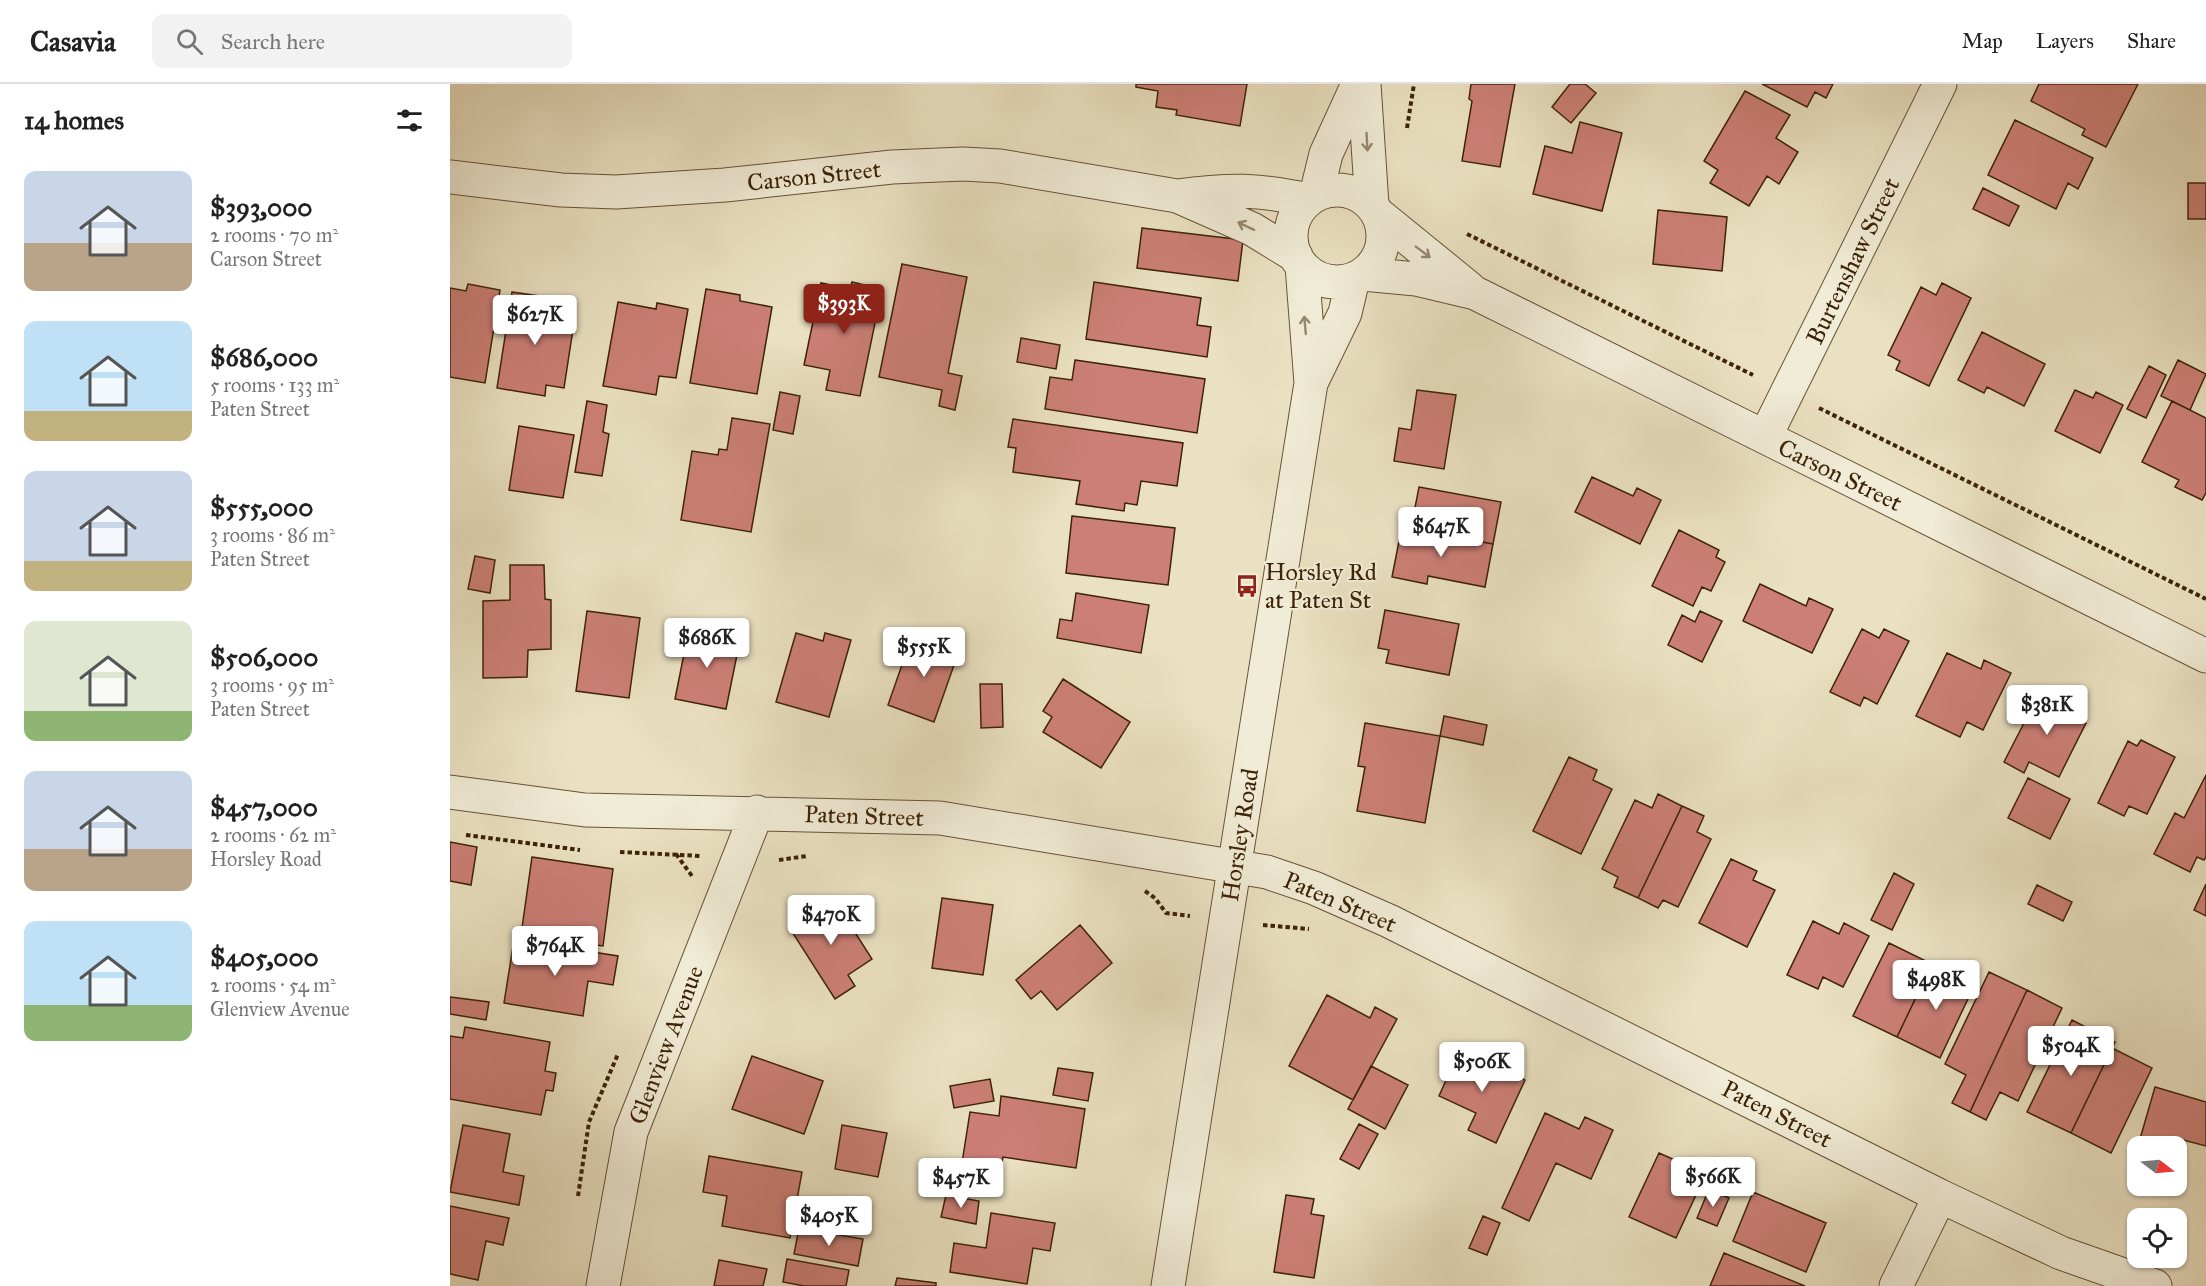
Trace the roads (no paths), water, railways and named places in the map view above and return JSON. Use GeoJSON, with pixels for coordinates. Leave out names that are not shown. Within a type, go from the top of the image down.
{"type":"FeatureCollection","features":[{"type":"Feature","properties":{"kind":"street"},"geometry":{"type":"LineString","coordinates":[[1312,197],[1326,154],[1358,84]]}},
{"type":"Feature","properties":{"kind":"street"},"geometry":{"type":"LineString","coordinates":[[1364,84],[1375,210]]}},
{"type":"Feature","properties":{"kind":"street","name":"Burtenshaw Street"},"geometry":{"type":"LineString","coordinates":[[1765,437],[1940,84]]}},
{"type":"Feature","properties":{"kind":"street","name":"Carson Street"},"geometry":{"type":"LineString","coordinates":[[450,177],[561,190],[616,192],[725,185],[892,167],[963,164],[1000,166],[1177,196],[1252,229],[1299,261]]}},
{"type":"Feature","properties":{"kind":"street","name":"Carson Street"},"geometry":{"type":"LineString","coordinates":[[1177,196],[1226,189],[1263,190],[1312,197]]}},
{"type":"Feature","properties":{"kind":"street"},"geometry":{"type":"LineString","coordinates":[[1346,190],[1364,198],[1375,210],[1382,225],[1382,247],[1371,267],[1358,276],[1342,281],[1320,278],[1299,261],[1292,235],[1293,224],[1299,210],[1312,197],[1326,191],[1346,190]]}},
{"type":"Feature","properties":{"kind":"street","name":"Carson Street"},"geometry":{"type":"LineString","coordinates":[[1375,210],[1475,293]]}},
{"type":"Feature","properties":{"kind":"street","name":"Horsley Road"},"geometry":{"type":"LineString","coordinates":[[1168,1286],[1311,383],[1299,261]]}},
{"type":"Feature","properties":{"kind":"street","name":"Carson Street"},"geometry":{"type":"LineString","coordinates":[[1358,276],[1416,279],[1475,293],[2206,656]]}},
{"type":"Feature","properties":{"kind":"street","name":"Horsley Road"},"geometry":{"type":"LineString","coordinates":[[1311,383],[1345,313],[1358,276]]}},
{"type":"Feature","properties":{"kind":"street","name":"Paten Street"},"geometry":{"type":"LineString","coordinates":[[450,792],[585,810],[911,816],[970,822],[1236,865],[1306,885],[1389,921],[1940,1196],[2061,1253],[2155,1286]]}},
{"type":"Feature","properties":{"kind":"street","name":"Glenview Avenue"},"geometry":{"type":"LineString","coordinates":[[603,1286],[631,1132],[757,812]]}},
{"type":"Feature","properties":{"kind":"street"},"geometry":{"type":"LineString","coordinates":[[1896,1286],[1940,1196]]}},
{"type":"Feature","properties":{"kind":"place","name":"Horsley Rd at Paten St"},"geometry":{"type":"Point","coordinates":[1247,586]}}]}
